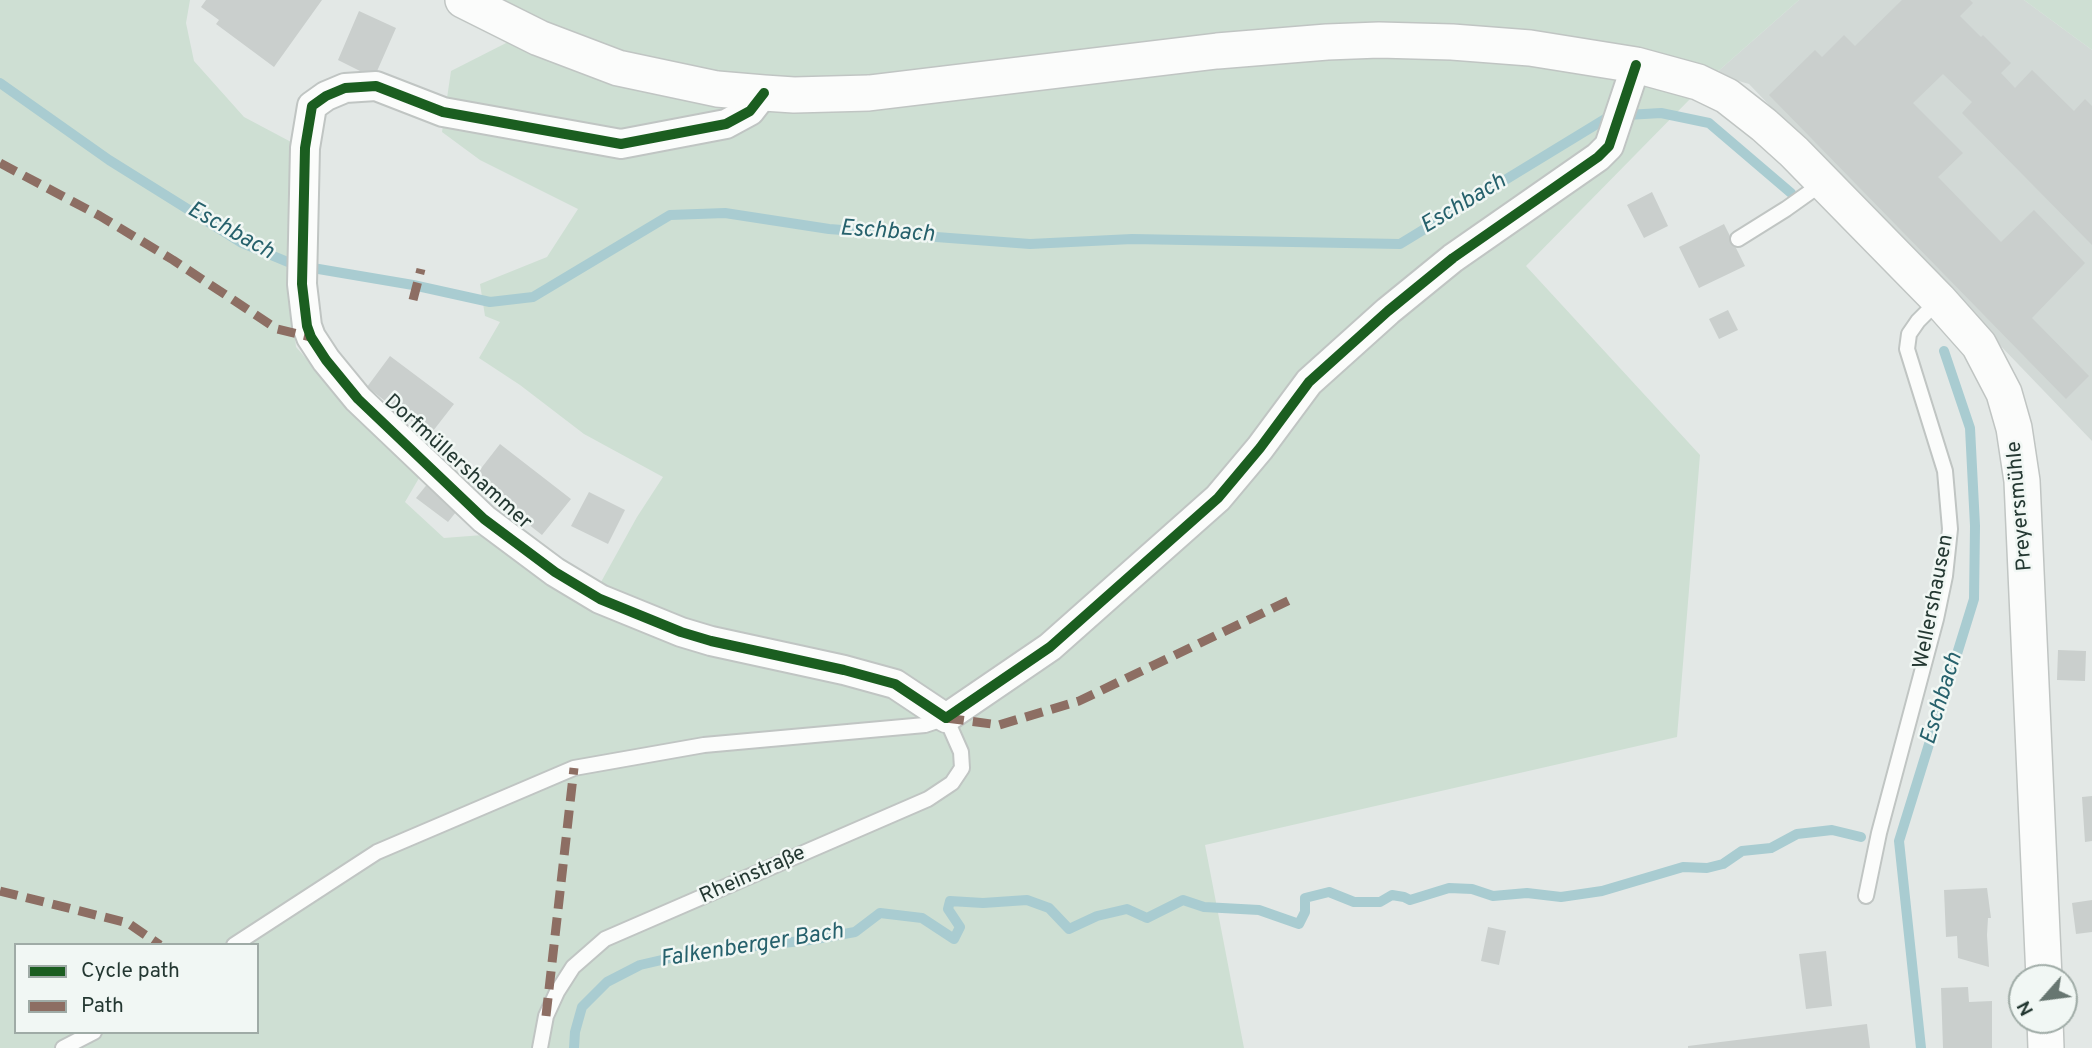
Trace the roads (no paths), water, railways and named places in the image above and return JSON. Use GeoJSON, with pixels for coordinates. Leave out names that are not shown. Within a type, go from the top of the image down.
{"type":"FeatureCollection","features":[{"type":"Feature","properties":{"kind":"street","name":"Preyersmühle"},"geometry":{"type":"LineString","coordinates":[[463,0],[539,38],[618,68],[718,89],[764,93],[869,93],[1162,57],[1379,40],[1530,48],[1631,79],[1698,82],[1727,96],[1824,182],[1939,300],[1979,345],[2004,393],[2019,454],[2028,586],[2043,964]]}},
{"type":"Feature","properties":{"kind":"street"},"geometry":{"type":"LineString","coordinates":[[946,718],[1051,647],[1218,498],[1260,448],[1309,382],[1335,356],[1453,258],[1598,157],[1609,146],[1631,79]]}},
{"type":"Feature","properties":{"kind":"street","name":"Dorfmüllershammer"},"geometry":{"type":"LineString","coordinates":[[764,93],[750,111],[726,124],[621,144],[443,112],[376,86],[345,88],[326,96],[312,106],[305,148],[304,311],[311,337],[341,381],[484,519],[544,564],[600,599],[670,628],[711,641],[895,684],[946,718]]}},
{"type":"Feature","properties":{"kind":"lane"},"geometry":{"type":"LineString","coordinates":[[1738,239],[1824,182]]}},
{"type":"Feature","properties":{"kind":"lane","name":"Wellershausen"},"geometry":{"type":"LineString","coordinates":[[1866,897],[1879,833],[1936,619],[1950,528],[1945,471],[1908,349],[1909,334],[1939,300]]}},
{"type":"Feature","properties":{"kind":"lane"},"geometry":{"type":"LineString","coordinates":[[237,943],[377,852],[574,768],[704,745],[925,725],[946,718]]}},
{"type":"Feature","properties":{"kind":"lane","name":"Rheinstraße"},"geometry":{"type":"LineString","coordinates":[[540,1048],[546,1016],[557,992],[573,967],[605,939],[928,800],[952,783],[962,768],[961,752],[946,718]]}},
{"type":"Feature","properties":{"kind":"lane"},"geometry":{"type":"LineString","coordinates":[[63,1048],[90,1034]]}},
{"type":"Feature","properties":{"kind":"waterway","name":"Eschbach"},"geometry":{"type":"LineString","coordinates":[[0,83],[109,160],[242,243],[295,265],[413,285],[490,302],[533,297],[670,215],[725,213],[829,229],[1030,244],[1132,239],[1400,244],[1610,116],[1661,113],[1709,123],[1791,193]]}},
{"type":"Feature","properties":{"kind":"waterway","name":"Eschbach"},"geometry":{"type":"LineString","coordinates":[[1921,1048],[1899,841],[1974,599],[1975,526],[1970,428],[1944,351]]}},
{"type":"Feature","properties":{"kind":"waterway","name":"Falkenberger Bach"},"geometry":{"type":"LineString","coordinates":[[574,1048],[582,1007],[607,982],[640,965],[692,953],[810,940],[855,932],[880,913],[922,918],[954,939],[960,927],[948,909],[950,901],[983,903],[1027,900],[1049,908],[1069,929],[1097,916],[1127,909],[1147,918],[1183,900],[1204,907],[1259,910],[1299,924],[1305,912],[1305,898],[1329,892],[1354,902],[1380,902],[1392,895],[1410,900],[1449,888],[1472,889],[1493,896],[1527,893],[1561,897],[1602,891],[1683,867],[1707,868],[1723,864],[1742,851],[1771,848],[1797,834],[1832,830],[1861,837]]}}]}
